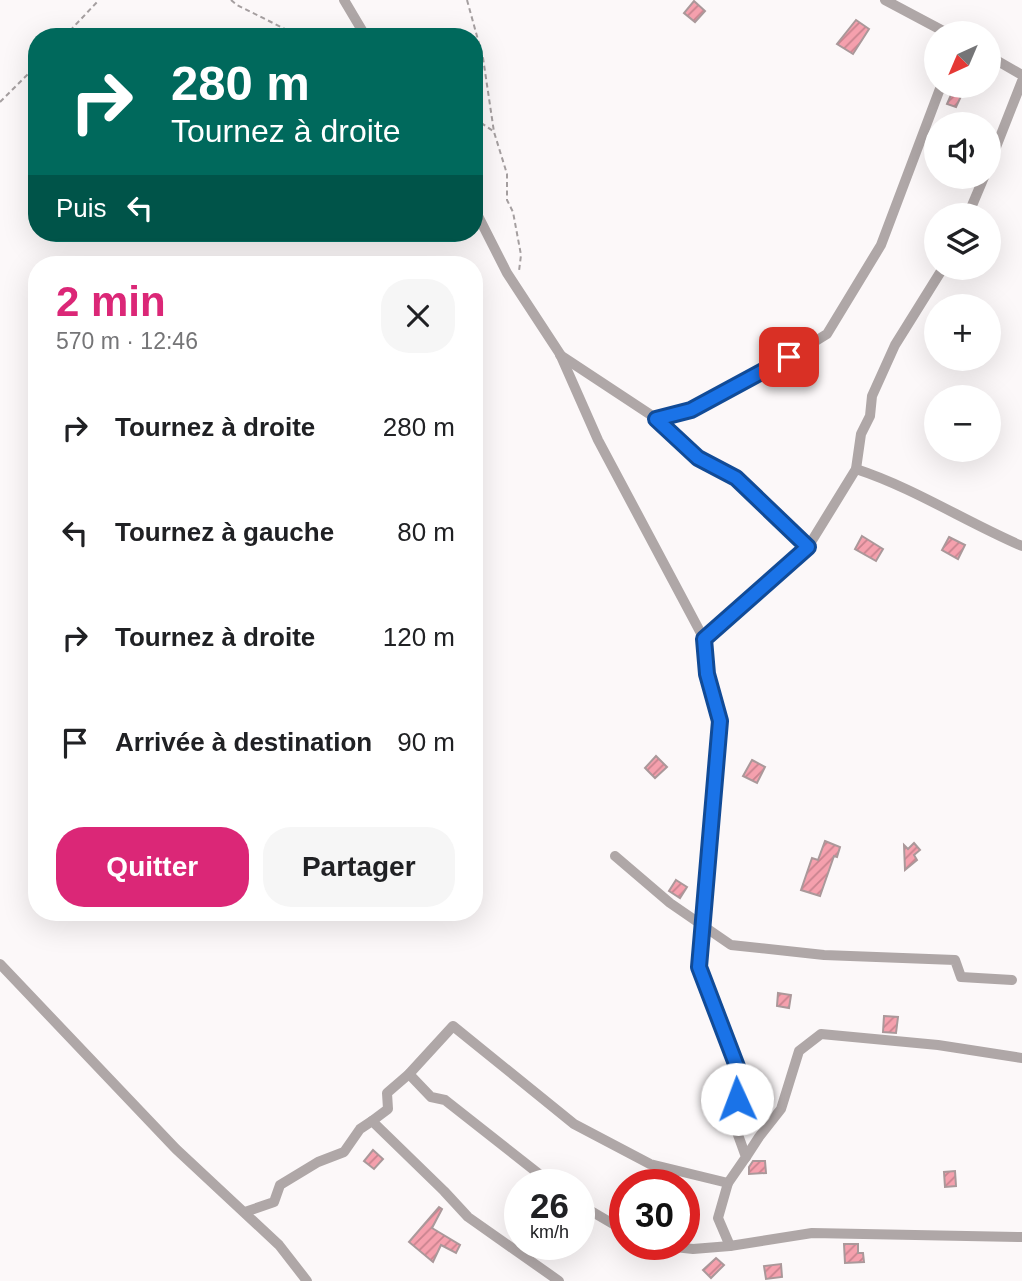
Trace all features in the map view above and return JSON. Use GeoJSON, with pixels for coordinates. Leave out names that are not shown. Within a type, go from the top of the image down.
{"type":"FeatureCollection","features":[{"type":"Feature","properties":{"kind":"street"},"geometry":{"type":"LineString","coordinates":[[344,0],[361,28]]}},
{"type":"Feature","properties":{"kind":"street"},"geometry":{"type":"LineString","coordinates":[[885,0],[924,21]]}},
{"type":"Feature","properties":{"kind":"street"},"geometry":{"type":"LineString","coordinates":[[1001,63],[1022,75]]}},
{"type":"Feature","properties":{"kind":"street"},"geometry":{"type":"LineString","coordinates":[[1001,134],[1022,81]]}},
{"type":"Feature","properties":{"kind":"street"},"geometry":{"type":"LineString","coordinates":[[656,419],[691,410],[770,369],[827,334],[881,245],[936,98]]}},
{"type":"Feature","properties":{"kind":"street"},"geometry":{"type":"LineString","coordinates":[[483,226],[507,273],[560,354],[598,440],[704,639],[707,674],[720,721],[699,967],[741,1077],[733,1121],[746,1157]]}},
{"type":"Feature","properties":{"kind":"street"},"geometry":{"type":"LineString","coordinates":[[704,639],[808,547],[856,469],[860,434],[870,416],[872,396],[895,345],[936,280]]}},
{"type":"Feature","properties":{"kind":"street"},"geometry":{"type":"LineString","coordinates":[[560,354],[656,419],[698,458],[736,478],[808,547]]}},
{"type":"Feature","properties":{"kind":"street"},"geometry":{"type":"LineString","coordinates":[[856,469],[884,478],[983,530],[1022,547]]}},
{"type":"Feature","properties":{"kind":"street"},"geometry":{"type":"LineString","coordinates":[[615,856],[670,903],[731,945],[824,955],[955,960],[961,977],[1012,980]]}},
{"type":"Feature","properties":{"kind":"street"},"geometry":{"type":"LineString","coordinates":[[0,964],[176,1149],[279,1245],[307,1281]]}},
{"type":"Feature","properties":{"kind":"street"},"geometry":{"type":"LineString","coordinates":[[245,1212],[274,1202],[280,1185],[318,1162],[344,1152],[360,1129],[388,1109],[387,1093],[409,1074],[453,1026],[575,1124],[650,1164],[728,1183]]}},
{"type":"Feature","properties":{"kind":"street"},"geometry":{"type":"LineString","coordinates":[[730,1246],[718,1218],[728,1183],[758,1137],[781,1109],[799,1051],[821,1034],[938,1045],[1022,1058]]}},
{"type":"Feature","properties":{"kind":"street"},"geometry":{"type":"LineString","coordinates":[[409,1074],[431,1097],[445,1100],[533,1169]]}},
{"type":"Feature","properties":{"kind":"street"},"geometry":{"type":"LineString","coordinates":[[372,1121],[467,1217],[559,1281]]}},
{"type":"Feature","properties":{"kind":"street"},"geometry":{"type":"LineString","coordinates":[[700,1248],[812,1233],[1022,1237]]}},
{"type":"Feature","properties":{"kind":"path"},"geometry":{"type":"LineString","coordinates":[[73,28],[99,0]]}},
{"type":"Feature","properties":{"kind":"path"},"geometry":{"type":"LineString","coordinates":[[231,0],[283,28]]}},
{"type":"Feature","properties":{"kind":"path"},"geometry":{"type":"LineString","coordinates":[[467,0],[475,28]]}},
{"type":"Feature","properties":{"kind":"path"},"geometry":{"type":"LineString","coordinates":[[483,58],[494,132],[507,174],[507,200],[513,212],[521,255],[516,286]]}},
{"type":"Feature","properties":{"kind":"path"},"geometry":{"type":"LineString","coordinates":[[0,102],[28,74]]}},
{"type":"Feature","properties":{"kind":"path"},"geometry":{"type":"LineString","coordinates":[[483,124],[494,132]]}},
{"type":"Feature","properties":{"kind":"building"},"geometry":{"type":"Polygon","coordinates":[[[694,1],[705,11],[695,22],[684,13],[694,1]]]}},
{"type":"Feature","properties":{"kind":"building"},"geometry":{"type":"Polygon","coordinates":[[[856,20],[869,29],[853,54],[837,44],[856,20]]]}},
{"type":"Feature","properties":{"kind":"building"},"geometry":{"type":"Polygon","coordinates":[[[950,98],[960,98],[956,107],[947,104],[950,98]]]}},
{"type":"Feature","properties":{"kind":"building"},"geometry":{"type":"Polygon","coordinates":[[[862,536],[883,549],[876,561],[855,549],[862,536]]]}},
{"type":"Feature","properties":{"kind":"building"},"geometry":{"type":"Polygon","coordinates":[[[949,537],[965,545],[958,559],[942,550],[949,537]]]}},
{"type":"Feature","properties":{"kind":"building"},"geometry":{"type":"Polygon","coordinates":[[[656,756],[667,767],[655,778],[645,768],[656,756]]]}},
{"type":"Feature","properties":{"kind":"building"},"geometry":{"type":"Polygon","coordinates":[[[752,760],[765,767],[757,783],[743,776],[752,760]]]}},
{"type":"Feature","properties":{"kind":"building"},"geometry":{"type":"Polygon","coordinates":[[[825,841],[840,847],[837,857],[834,856],[820,896],[801,890],[812,858],[818,860],[825,841]]]}},
{"type":"Feature","properties":{"kind":"building"},"geometry":{"type":"Polygon","coordinates":[[[914,843],[920,850],[914,855],[917,860],[905,870],[904,845],[908,849],[914,843]]]}},
{"type":"Feature","properties":{"kind":"building"},"geometry":{"type":"Polygon","coordinates":[[[676,880],[687,887],[680,898],[669,891],[676,880]]]}},
{"type":"Feature","properties":{"kind":"building"},"geometry":{"type":"Polygon","coordinates":[[[778,993],[791,995],[789,1008],[777,1006],[778,993]]]}},
{"type":"Feature","properties":{"kind":"building"},"geometry":{"type":"Polygon","coordinates":[[[884,1016],[898,1017],[896,1033],[883,1032],[884,1016]]]}},
{"type":"Feature","properties":{"kind":"building"},"geometry":{"type":"Polygon","coordinates":[[[373,1150],[383,1159],[374,1169],[364,1161],[373,1150]]]}},
{"type":"Feature","properties":{"kind":"building"},"geometry":{"type":"Polygon","coordinates":[[[753,1161],[765,1161],[766,1173],[749,1174],[753,1161]]]}},
{"type":"Feature","properties":{"kind":"building"},"geometry":{"type":"Polygon","coordinates":[[[955,1171],[956,1186],[945,1187],[944,1172],[955,1171]]]}},
{"type":"Feature","properties":{"kind":"building"},"geometry":{"type":"Polygon","coordinates":[[[439,1207],[442,1209],[432,1228],[460,1245],[456,1253],[441,1245],[433,1262],[409,1242],[439,1207]]]}},
{"type":"Feature","properties":{"kind":"building"},"geometry":{"type":"Polygon","coordinates":[[[844,1244],[858,1244],[858,1253],[863,1253],[864,1262],[845,1263],[844,1244]]]}},
{"type":"Feature","properties":{"kind":"building"},"geometry":{"type":"Polygon","coordinates":[[[716,1258],[724,1265],[711,1278],[703,1270],[716,1258]]]}},
{"type":"Feature","properties":{"kind":"building"},"geometry":{"type":"Polygon","coordinates":[[[781,1264],[782,1277],[766,1279],[764,1266],[781,1264]]]}},
{"type":"Feature","properties":{"kind":"route"},"geometry":{"type":"LineString","coordinates":[[737,1099],[741,1077],[699,967],[720,721],[707,674],[704,639],[808,547],[736,478],[698,458],[656,419],[691,410],[789,357]]}}]}
